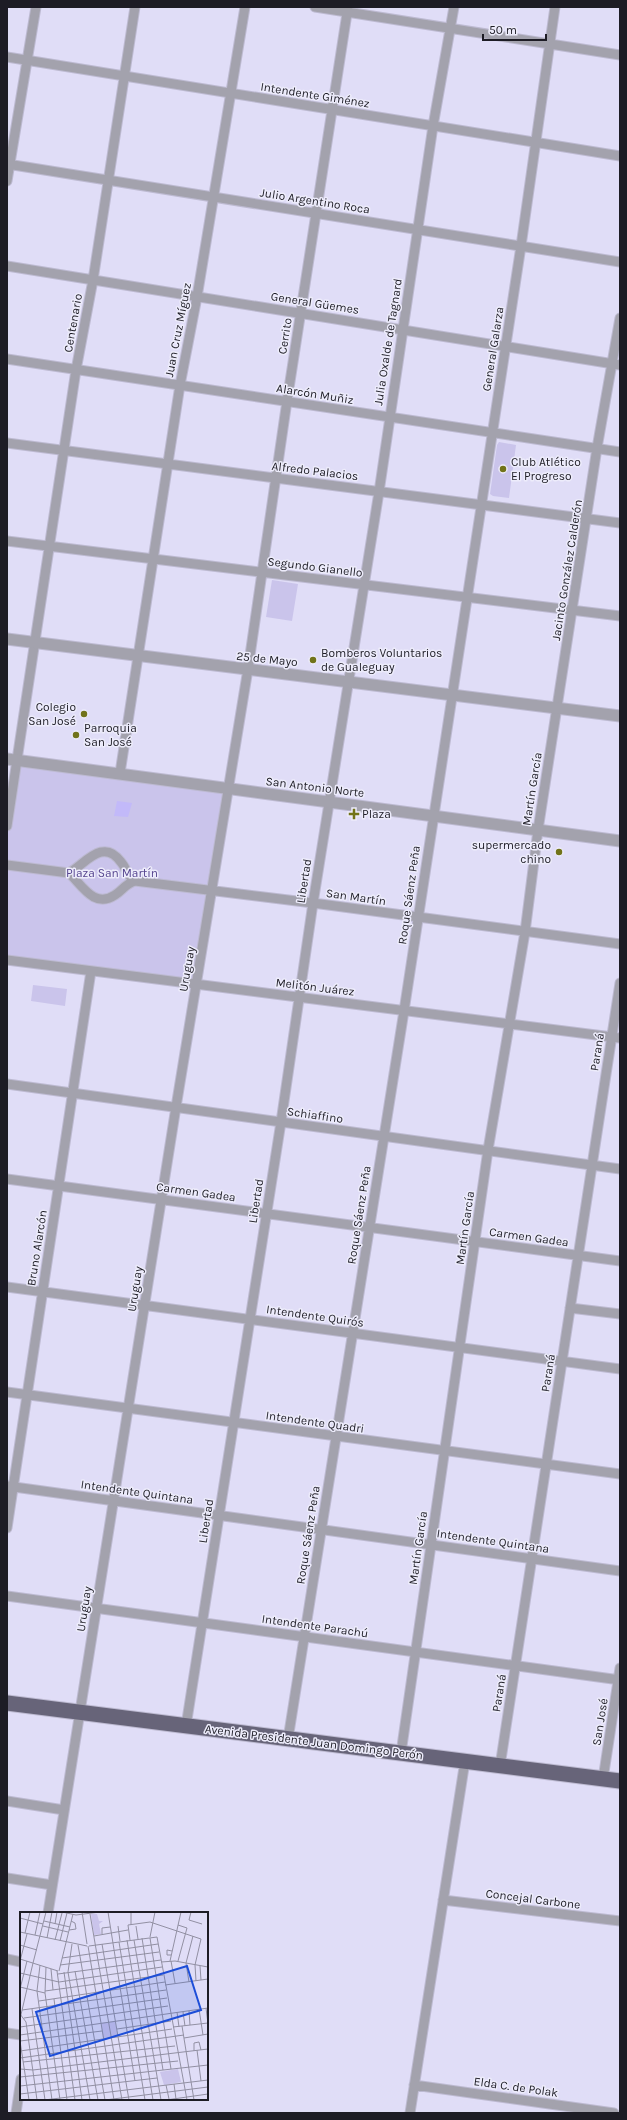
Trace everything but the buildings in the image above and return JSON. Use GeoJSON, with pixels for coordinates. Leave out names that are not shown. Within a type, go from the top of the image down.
{"type":"FeatureCollection","features":[{"type":"Feature","properties":{"kind":"highway","name":"Avenida Presidente Juan Domingo Perón"},"geometry":{"type":"LineString","coordinates":[[7,1703],[620,1781]]}},
{"type":"Feature","properties":{"kind":"street"},"geometry":{"type":"LineString","coordinates":[[7,181],[8,164],[28,61],[36,7]]}},
{"type":"Feature","properties":{"kind":"street","name":"Centenario"},"geometry":{"type":"LineString","coordinates":[[7,826],[12,759],[36,643],[76,370],[93,280],[107,180],[135,7]]}},
{"type":"Feature","properties":{"kind":"street","name":"Juan Cruz Míguez"},"geometry":{"type":"LineString","coordinates":[[138,657],[180,385],[197,297],[212,197],[245,7]]}},
{"type":"Feature","properties":{"kind":"street"},"geometry":{"type":"LineString","coordinates":[[315,7],[348,10],[451,29],[620,55]]}},
{"type":"Feature","properties":{"kind":"street","name":"Julia Oxalde de Tagnard"},"geometry":{"type":"LineString","coordinates":[[349,681],[419,230],[433,126],[454,7]]}},
{"type":"Feature","properties":{"kind":"street","name":"General Galarza"},"geometry":{"type":"LineString","coordinates":[[452,694],[521,246],[555,7]]}},
{"type":"Feature","properties":{"kind":"street","name":"Cerrito"},"geometry":{"type":"LineString","coordinates":[[248,670],[287,402],[348,10]]}},
{"type":"Feature","properties":{"kind":"street","name":"Intendente Giménez"},"geometry":{"type":"LineString","coordinates":[[7,57],[620,156]]}},
{"type":"Feature","properties":{"kind":"street","name":"Julio Argentino Roca"},"geometry":{"type":"LineString","coordinates":[[8,164],[620,262]]}},
{"type":"Feature","properties":{"kind":"street","name":"General Güemes"},"geometry":{"type":"LineString","coordinates":[[7,266],[403,329],[617,365]]}},
{"type":"Feature","properties":{"kind":"street","name":"Jacinto González Calderón"},"geometry":{"type":"LineString","coordinates":[[558,707],[588,519],[597,448],[617,365],[620,318]]}},
{"type":"Feature","properties":{"kind":"street","name":"Alarcón Muñiz"},"geometry":{"type":"LineString","coordinates":[[7,359],[620,452]]}},
{"type":"Feature","properties":{"kind":"street","name":"Alfredo Palacios"},"geometry":{"type":"LineString","coordinates":[[7,444],[620,523]]}},
{"type":"Feature","properties":{"kind":"street","name":"Segundo Gianello"},"geometry":{"type":"LineString","coordinates":[[7,541],[620,616]]}},
{"type":"Feature","properties":{"kind":"street","name":"25 de Mayo"},"geometry":{"type":"LineString","coordinates":[[7,639],[138,657],[349,681],[620,716]]}},
{"type":"Feature","properties":{"kind":"street"},"geometry":{"type":"LineString","coordinates":[[120,773],[138,657]]}},
{"type":"Feature","properties":{"kind":"street","name":"Uruguay"},"geometry":{"type":"LineString","coordinates":[[48,1912],[161,1199],[248,670]]}},
{"type":"Feature","properties":{"kind":"street","name":"Libertad"},"geometry":{"type":"LineString","coordinates":[[186,1726],[267,1214],[313,903],[349,681]]}},
{"type":"Feature","properties":{"kind":"street","name":"Roque Sáenz Peña"},"geometry":{"type":"LineString","coordinates":[[288,1739],[404,1011],[452,694]]}},
{"type":"Feature","properties":{"kind":"street","name":"Martín García"},"geometry":{"type":"LineString","coordinates":[[401,1753],[488,1150],[524,932],[538,830],[558,707]]}},
{"type":"Feature","properties":{"kind":"street","name":"San Antonio Norte"},"geometry":{"type":"LineString","coordinates":[[12,759],[120,773],[229,790],[329,801],[620,840]]}},
{"type":"Feature","properties":{"kind":"street"},"geometry":{"type":"LineString","coordinates":[[7,865],[69,873],[78,868],[87,858],[103,852],[117,857],[122,863],[129,877],[136,881]]}},
{"type":"Feature","properties":{"kind":"street"},"geometry":{"type":"LineString","coordinates":[[69,873],[88,894],[101,899],[116,895],[128,883],[136,881]]}},
{"type":"Feature","properties":{"kind":"street","name":"San Martín"},"geometry":{"type":"LineString","coordinates":[[136,881],[620,944]]}},
{"type":"Feature","properties":{"kind":"street","name":"Melitón Juárez"},"geometry":{"type":"LineString","coordinates":[[7,960],[616,1038]]}},
{"type":"Feature","properties":{"kind":"street","name":"Bruno Alarcón"},"geometry":{"type":"LineString","coordinates":[[7,1528],[10,1487],[43,1292],[91,971]]}},
{"type":"Feature","properties":{"kind":"street","name":"Paraná"},"geometry":{"type":"LineString","coordinates":[[500,1766],[592,1165],[616,1038],[620,983]]}},
{"type":"Feature","properties":{"kind":"street","name":"Schiaffino"},"geometry":{"type":"LineString","coordinates":[[7,1084],[620,1168]]}},
{"type":"Feature","properties":{"kind":"street","name":"Carmen Gadea"},"geometry":{"type":"LineString","coordinates":[[7,1179],[620,1261]]}},
{"type":"Feature","properties":{"kind":"street","name":"Intendente Quirós"},"geometry":{"type":"LineString","coordinates":[[7,1287],[620,1370]]}},
{"type":"Feature","properties":{"kind":"street"},"geometry":{"type":"LineString","coordinates":[[570,1308],[620,1314]]}},
{"type":"Feature","properties":{"kind":"street","name":"Intendente Quadri"},"geometry":{"type":"LineString","coordinates":[[7,1392],[620,1474]]}},
{"type":"Feature","properties":{"kind":"street","name":"Intendente Quintana"},"geometry":{"type":"LineString","coordinates":[[10,1487],[620,1571]]}},
{"type":"Feature","properties":{"kind":"street","name":"Intendente Parachú"},"geometry":{"type":"LineString","coordinates":[[7,1596],[619,1680]]}},
{"type":"Feature","properties":{"kind":"street","name":"San José"},"geometry":{"type":"LineString","coordinates":[[603,1779],[620,1668]]}},
{"type":"Feature","properties":{"kind":"street"},"geometry":{"type":"LineString","coordinates":[[410,2113],[465,1761]]}},
{"type":"Feature","properties":{"kind":"street"},"geometry":{"type":"LineString","coordinates":[[7,1801],[64,1810]]}},
{"type":"Feature","properties":{"kind":"street"},"geometry":{"type":"LineString","coordinates":[[7,1878],[52,1886]]}},
{"type":"Feature","properties":{"kind":"street","name":"Concejal Carbone"},"geometry":{"type":"LineString","coordinates":[[443,1900],[620,1921]]}},
{"type":"Feature","properties":{"kind":"street"},"geometry":{"type":"LineString","coordinates":[[7,1959],[20,1962]]}},
{"type":"Feature","properties":{"kind":"street"},"geometry":{"type":"LineString","coordinates":[[7,2032],[20,2035]]}},
{"type":"Feature","properties":{"kind":"street"},"geometry":{"type":"LineString","coordinates":[[7,2103],[16,2109],[20,2085]]}},
{"type":"Feature","properties":{"kind":"street","name":"Elda C. de Polak"},"geometry":{"type":"LineString","coordinates":[[414,2085],[614,2113]]}},
{"type":"Feature","properties":{"kind":"green space","name":"Club Atlético El Progreso"},"geometry":{"type":"Polygon","coordinates":[[[499,442],[516,445],[509,498],[493,496],[490,494],[497,445],[499,442]]]}},
{"type":"Feature","properties":{"kind":"green space"},"geometry":{"type":"Polygon","coordinates":[[[272,580],[298,584],[292,621],[266,617],[272,580]]]}},
{"type":"Feature","properties":{"kind":"green space","name":"Plaza San Martín"},"geometry":{"type":"Polygon","coordinates":[[[17,760],[229,790],[196,984],[7,960],[7,826],[17,760]]]}},
{"type":"Feature","properties":{"kind":"green space"},"geometry":{"type":"Polygon","coordinates":[[[33,985],[67,989],[65,1006],[31,1001],[33,985]]]}},
{"type":"Feature","properties":{"kind":"shaded area"},"geometry":{"type":"Polygon","coordinates":[[[117,801],[132,803],[128,817],[114,816],[117,801]]]}},
{"type":"Feature","properties":{"kind":"place","name":"Club Atlético El Progreso"},"geometry":{"type":"Point","coordinates":[503,469]}},
{"type":"Feature","properties":{"kind":"place","name":"Bomberos Voluntarios de Gualeguay"},"geometry":{"type":"Point","coordinates":[313,660]}},
{"type":"Feature","properties":{"kind":"place","name":"Colegio San José"},"geometry":{"type":"Point","coordinates":[84,714]}},
{"type":"Feature","properties":{"kind":"place","name":"Parroquia San José"},"geometry":{"type":"Point","coordinates":[76,735]}},
{"type":"Feature","properties":{"kind":"place","name":"Plaza"},"geometry":{"type":"Point","coordinates":[354,814]}},
{"type":"Feature","properties":{"kind":"place","name":"supermercado chino"},"geometry":{"type":"Point","coordinates":[559,852]}}]}
